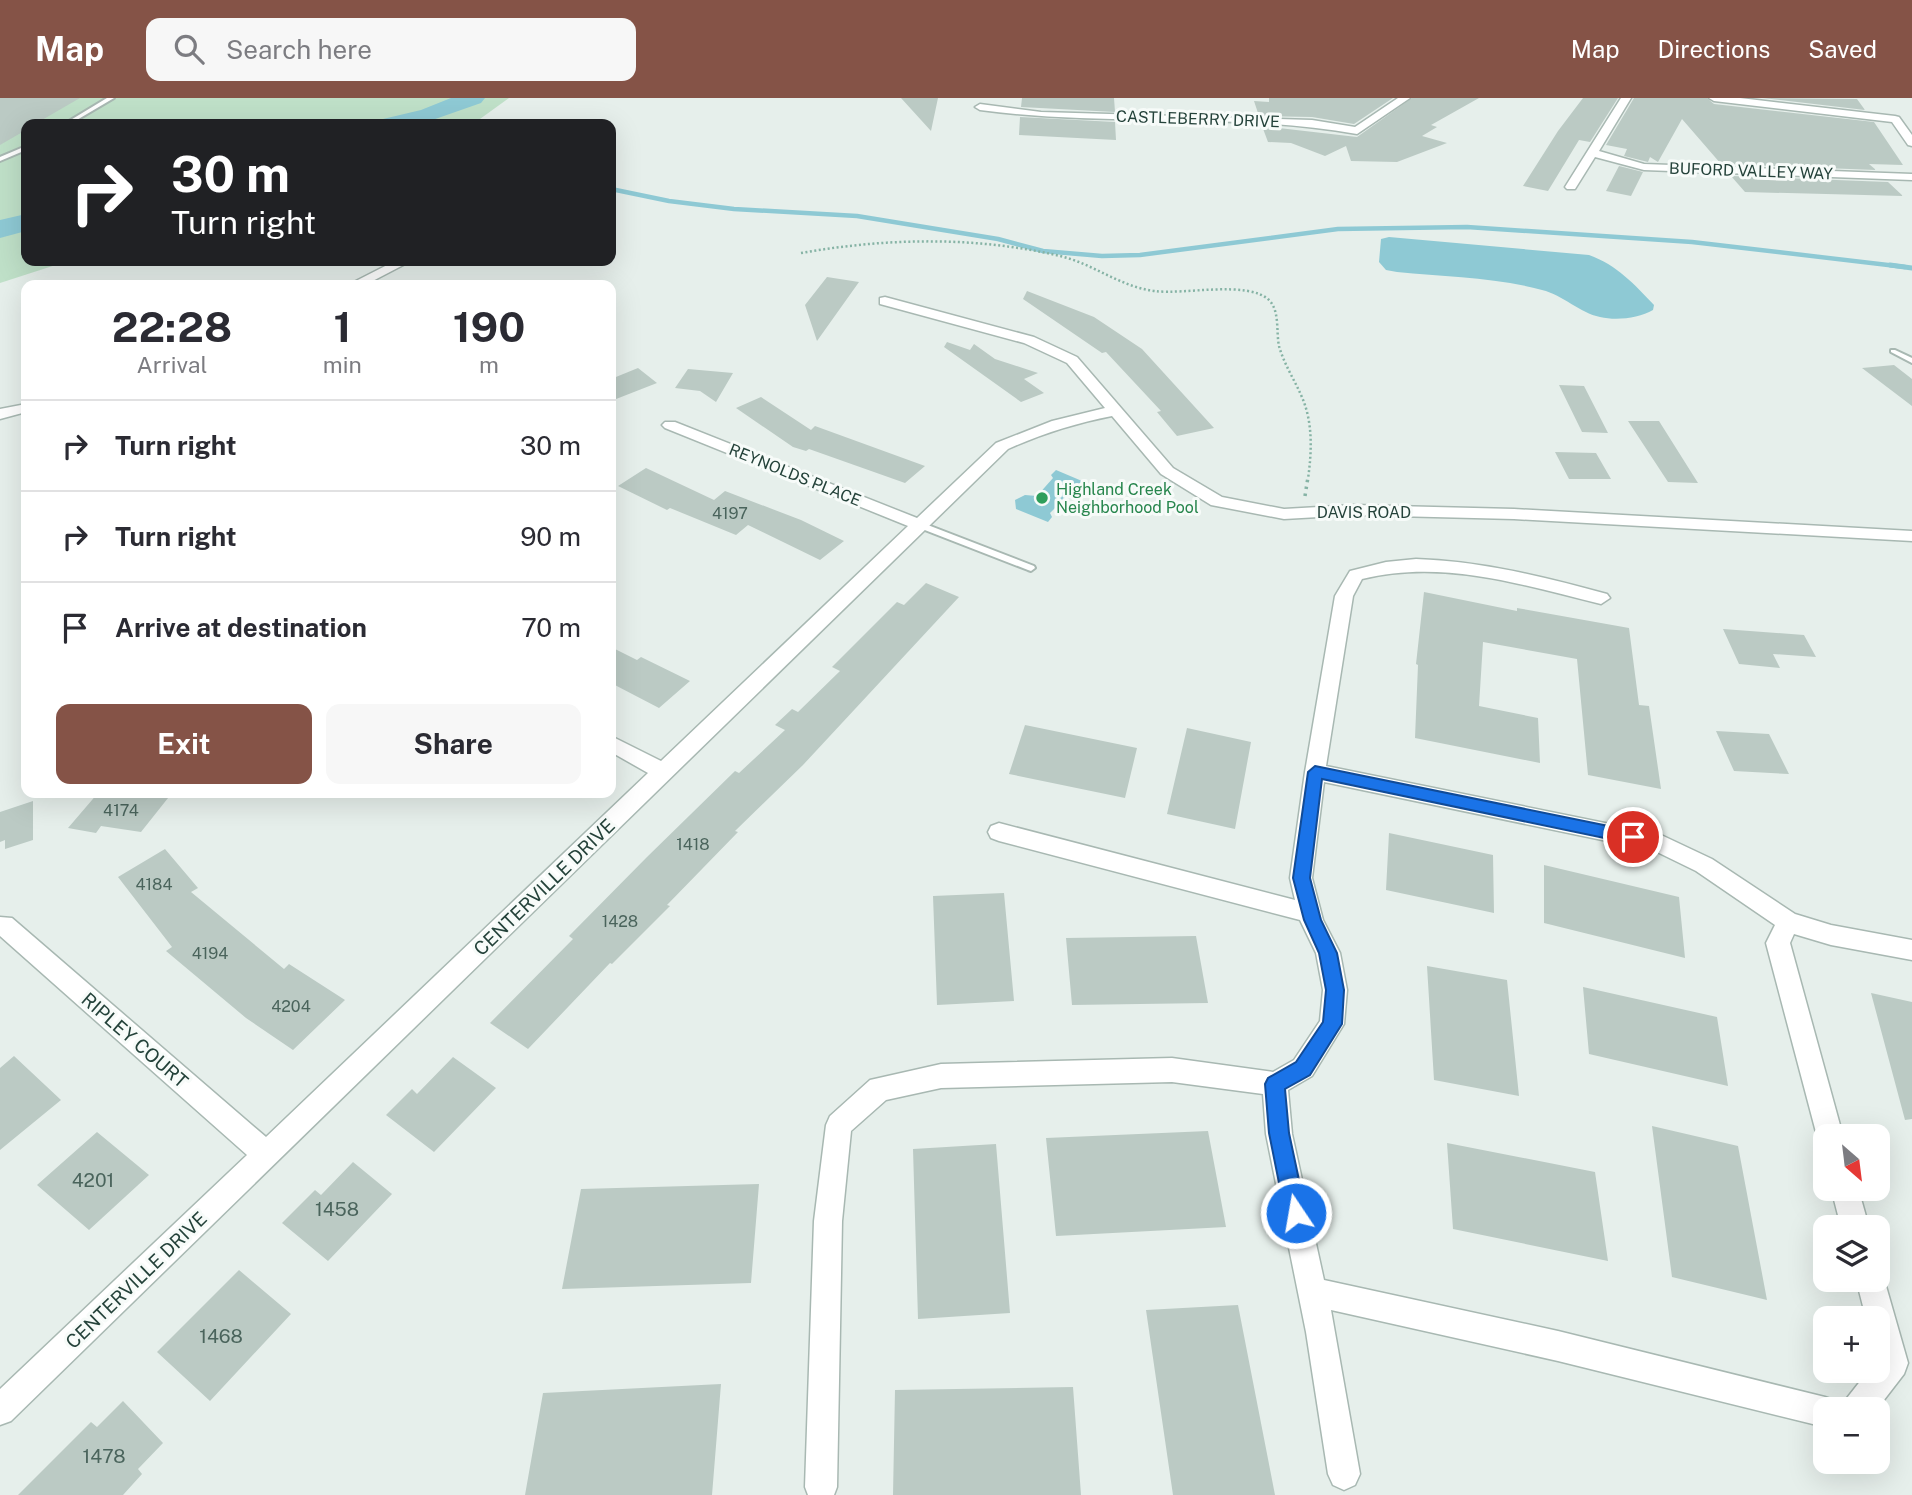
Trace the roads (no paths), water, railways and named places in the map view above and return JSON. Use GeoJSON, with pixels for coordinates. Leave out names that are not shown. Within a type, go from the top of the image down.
{"type":"FeatureCollection","features":[{"type":"Feature","properties":{"kind":"street","name":"CASTLEBERRY DRIVE"},"geometry":{"type":"LineString","coordinates":[[980,107],[1041,115],[1312,123],[1357,131],[1405,98]]}},
{"type":"Feature","properties":{"kind":"street"},"geometry":{"type":"LineString","coordinates":[[1571,187],[1626,98]]}},
{"type":"Feature","properties":{"kind":"street"},"geometry":{"type":"LineString","coordinates":[[1714,98],[1895,119],[1912,142]]}},
{"type":"Feature","properties":{"kind":"street","name":"BUFORD VALLEY WAY"},"geometry":{"type":"LineString","coordinates":[[1592,153],[1644,167],[1912,177]]}},
{"type":"Feature","properties":{"kind":"street"},"geometry":{"type":"LineString","coordinates":[[365,280],[395,266]]}},
{"type":"Feature","properties":{"kind":"street","name":"DAVIS ROAD"},"geometry":{"type":"LineString","coordinates":[[885,301],[1029,341],[1072,359],[1167,471],[1217,501],[1284,514],[1354,510],[1514,514],[1912,536]]}},
{"type":"Feature","properties":{"kind":"street"},"geometry":{"type":"LineString","coordinates":[[0,414],[21,409]]}},
{"type":"Feature","properties":{"kind":"street","name":"CENTERVILLE DRIVE"},"geometry":{"type":"LineString","coordinates":[[0,1410],[1002,446],[1035,431],[1073,419],[1116,411]]}},
{"type":"Feature","properties":{"kind":"street","name":"REYNOLDS PLACE"},"geometry":{"type":"LineString","coordinates":[[670,425],[920,524]]}},
{"type":"Feature","properties":{"kind":"street"},"geometry":{"type":"LineString","coordinates":[[821,1487],[828,1221],[839,1125],[878,1089],[941,1076],[1172,1070],[1275,1084],[1303,1068],[1332,1024],[1335,990],[1328,953],[1310,913],[1301,878],[1315,772],[1344,596],[1356,575],[1383,566],[1420,563],[1456,566],[1601,598]]}},
{"type":"Feature","properties":{"kind":"street"},"geometry":{"type":"LineString","coordinates":[[616,746],[663,772]]}},
{"type":"Feature","properties":{"kind":"street"},"geometry":{"type":"LineString","coordinates":[[1315,772],[1659,843],[1703,864],[1788,922],[1831,935],[1912,950]]}},
{"type":"Feature","properties":{"kind":"street"},"geometry":{"type":"LineString","coordinates":[[999,832],[1049,848],[1310,913]]}},
{"type":"Feature","properties":{"kind":"street"},"geometry":{"type":"LineString","coordinates":[[1788,922],[1778,943],[1827,1124]]}},
{"type":"Feature","properties":{"kind":"street","name":"RIPLEY COURT"},"geometry":{"type":"LineString","coordinates":[[4,925],[266,1154]]}},
{"type":"Feature","properties":{"kind":"street"},"geometry":{"type":"LineString","coordinates":[[1275,1084],[1279,1133],[1313,1292],[1344,1474]]}},
{"type":"Feature","properties":{"kind":"street"},"geometry":{"type":"LineString","coordinates":[[1313,1292],[1558,1346],[1813,1409]]}},
{"type":"Feature","properties":{"kind":"street"},"geometry":{"type":"LineString","coordinates":[[1867,1397],[1893,1363],[1874,1292]]}},
{"type":"Feature","properties":{"kind":"lane"},"geometry":{"type":"LineString","coordinates":[[75,119],[111,98]]}},
{"type":"Feature","properties":{"kind":"lane"},"geometry":{"type":"LineString","coordinates":[[0,159],[21,150]]}},
{"type":"Feature","properties":{"kind":"lane"},"geometry":{"type":"LineString","coordinates":[[1894,351],[1912,361]]}},
{"type":"Feature","properties":{"kind":"lane"},"geometry":{"type":"LineString","coordinates":[[920,524],[1031,568]]}},
{"type":"Feature","properties":{"kind":"water"},"geometry":{"type":"Polygon","coordinates":[[[1389,237],[1589,255],[1624,276],[1654,305],[1653,310],[1635,317],[1607,318],[1585,312],[1550,292],[1524,286],[1386,270],[1379,262],[1381,239],[1389,237]]]}},
{"type":"Feature","properties":{"kind":"water","name":"Highland Creek Neighborhood Pool"},"geometry":{"type":"Polygon","coordinates":[[[1056,470],[1082,481],[1050,513],[1052,517],[1048,522],[1016,509],[1015,500],[1025,495],[1037,496],[1053,478],[1051,475],[1056,470]]]}},
{"type":"Feature","properties":{"kind":"waterway"},"geometry":{"type":"LineString","coordinates":[[413,119],[473,98]]}},
{"type":"Feature","properties":{"kind":"waterway"},"geometry":{"type":"LineString","coordinates":[[616,190],[669,201],[734,209],[857,216],[998,239],[1043,251],[1102,256],[1140,255],[1338,229],[1467,227],[1692,242],[1903,267]]}},
{"type":"Feature","properties":{"kind":"waterway"},"geometry":{"type":"LineString","coordinates":[[0,229],[21,223]]}},
{"type":"Feature","properties":{"kind":"waterway"},"geometry":{"type":"LineString","coordinates":[[1890,265],[1903,267]]}},
{"type":"Feature","properties":{"kind":"waterway"},"geometry":{"type":"LineString","coordinates":[[1903,267],[1912,268]]}},
{"type":"Feature","properties":{"kind":"place","name":"Highland Creek Neighborhood Pool"},"geometry":{"type":"Point","coordinates":[1042,498]}}]}
